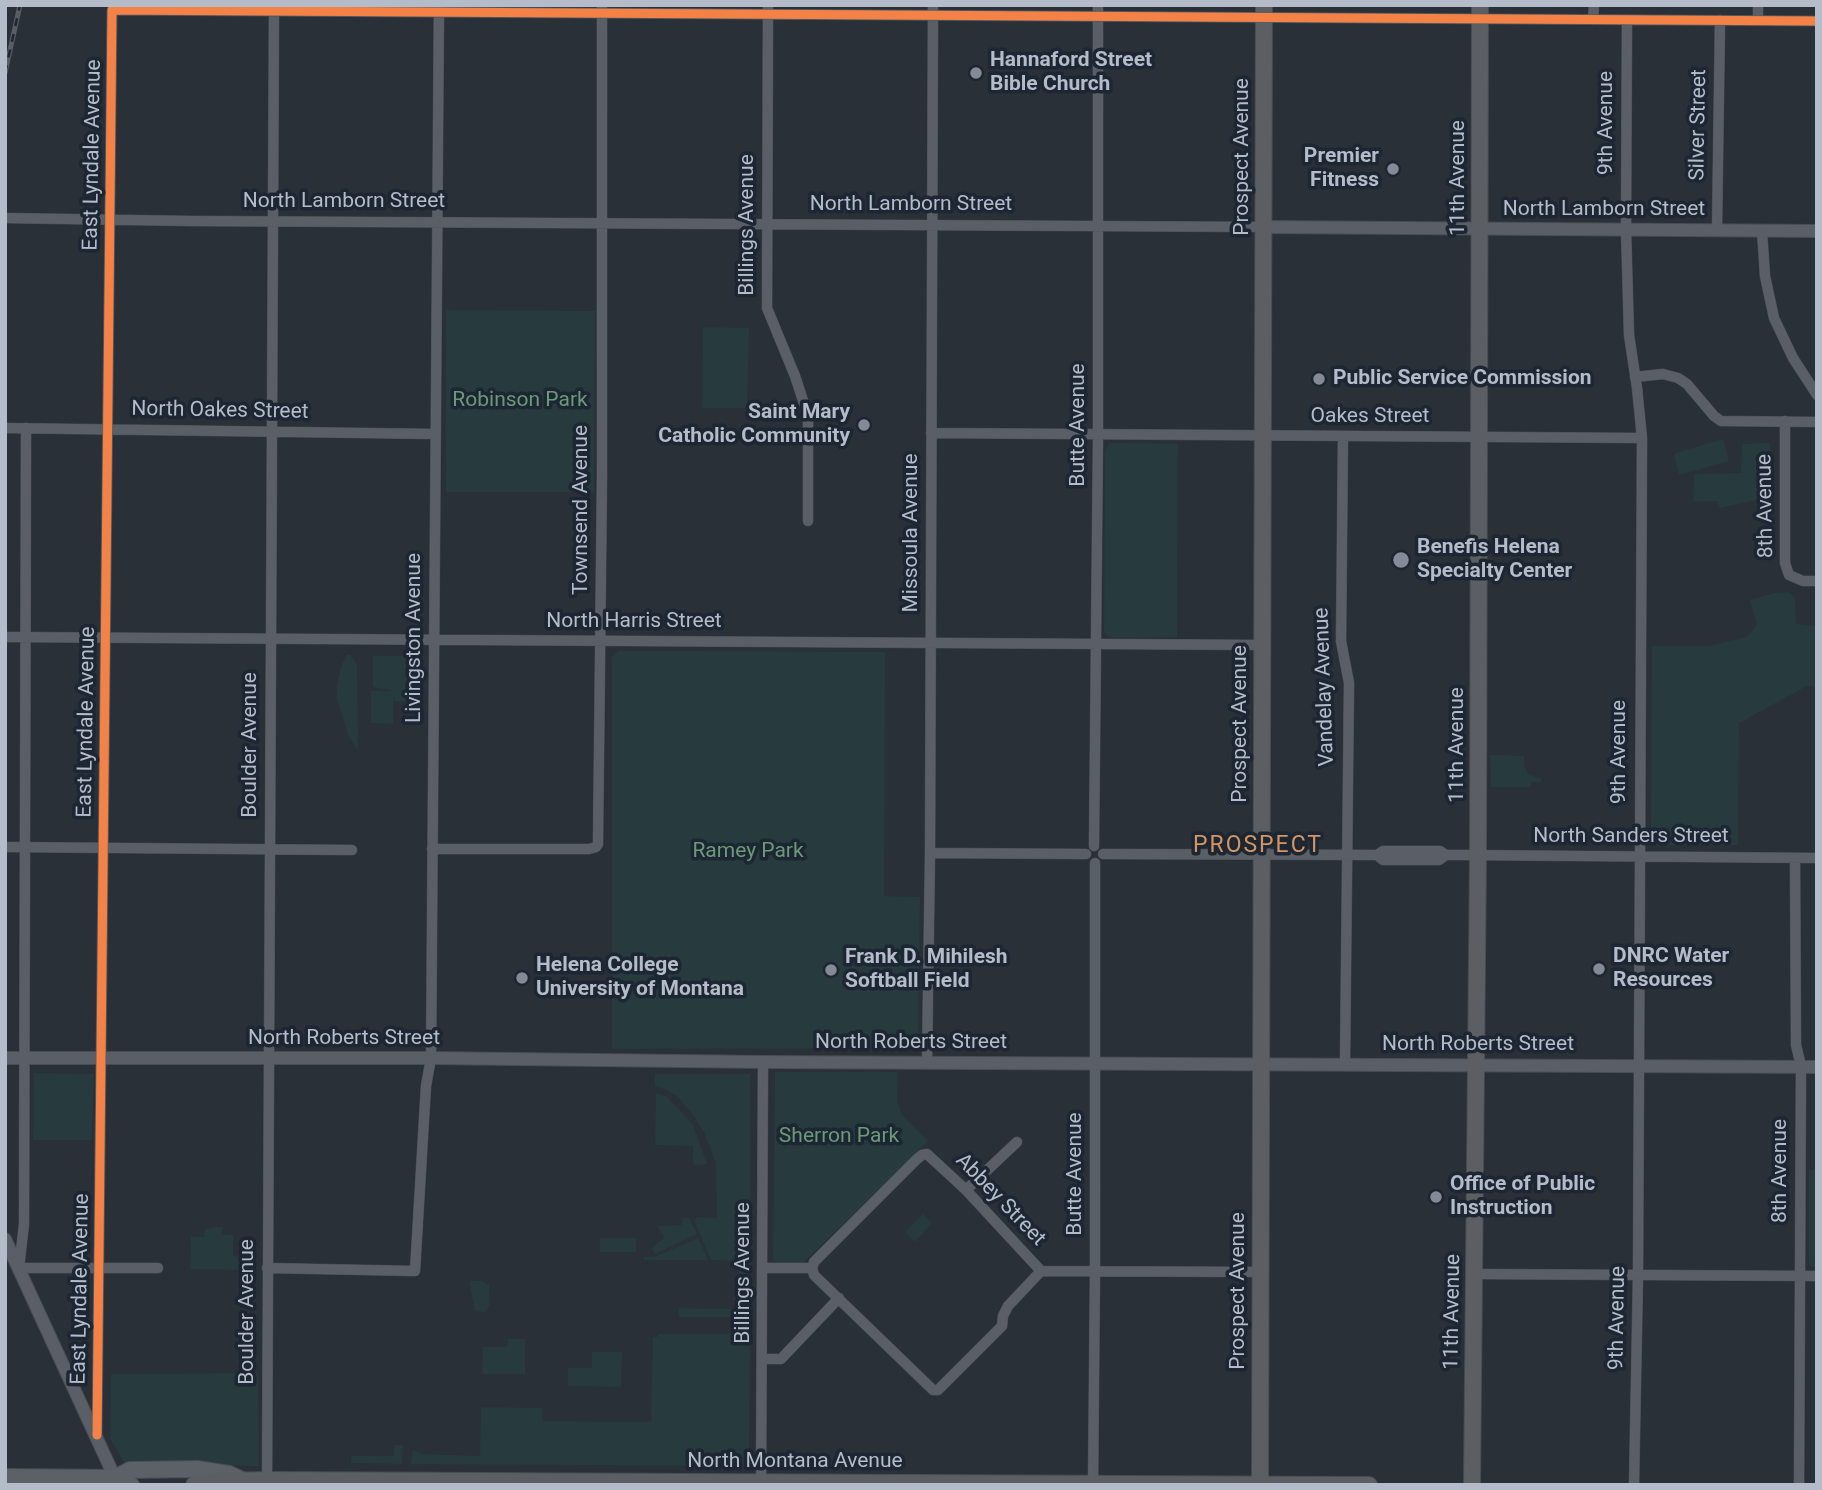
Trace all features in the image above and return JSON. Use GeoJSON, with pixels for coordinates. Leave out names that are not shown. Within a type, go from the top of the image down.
{"type":"FeatureCollection","features":[{"type":"Feature","properties":{"kind":"highway","name":"Prospect Avenue"},"geometry":{"type":"LineString","coordinates":[[1260,1484],[1264,11]]}},
{"type":"Feature","properties":{"kind":"highway","name":"11th Avenue"},"geometry":{"type":"LineString","coordinates":[[1472,1485],[1478,855],[1480,12]]}},
{"type":"Feature","properties":{"kind":"highway","name":"North Montana Avenue"},"geometry":{"type":"LineString","coordinates":[[194,1485],[242,1480],[267,1483],[1369,1485]]}},
{"type":"Feature","properties":{"kind":"main road","name":"North Montana Avenue"},"geometry":{"type":"LineString","coordinates":[[117,1481],[130,1470],[197,1469],[229,1474],[242,1480]]}},
{"type":"Feature","properties":{"kind":"main road","name":"North Montana Avenue"},"geometry":{"type":"LineString","coordinates":[[5,1477],[117,1481],[131,1485]]}},
{"type":"Feature","properties":{"kind":"street"},"geometry":{"type":"LineString","coordinates":[[1593,19],[1594,5]]}},
{"type":"Feature","properties":{"kind":"street"},"geometry":{"type":"LineString","coordinates":[[1758,5],[1758,20]]}},
{"type":"Feature","properties":{"kind":"street"},"geometry":{"type":"LineString","coordinates":[[274,8],[1480,12],[1627,20],[1817,21]]}},
{"type":"Feature","properties":{"kind":"street","name":"East Lyndale Avenue"},"geometry":{"type":"LineString","coordinates":[[97,1435],[112,10],[274,8]]}},
{"type":"Feature","properties":{"kind":"street","name":"Boulder Avenue"},"geometry":{"type":"LineString","coordinates":[[267,1483],[274,8]]}},
{"type":"Feature","properties":{"kind":"street","name":"Livingston Avenue"},"geometry":{"type":"LineString","coordinates":[[267,1268],[415,1271],[426,1086],[431,1058],[439,9]]}},
{"type":"Feature","properties":{"kind":"street","name":"Townsend Avenue"},"geometry":{"type":"LineString","coordinates":[[432,849],[596,847],[599,839],[602,9]]}},
{"type":"Feature","properties":{"kind":"street","name":"Billings Avenue"},"geometry":{"type":"LineString","coordinates":[[768,10],[767,308],[808,416],[808,521]]}},
{"type":"Feature","properties":{"kind":"street","name":"Missoula Avenue"},"geometry":{"type":"LineString","coordinates":[[927,1062],[933,10]]}},
{"type":"Feature","properties":{"kind":"street","name":"Butte Avenue"},"geometry":{"type":"LineString","coordinates":[[1094,846],[1098,11]]}},
{"type":"Feature","properties":{"kind":"street","name":"9th Avenue"},"geometry":{"type":"LineString","coordinates":[[1627,20],[1626,229],[1629,335],[1642,438],[1638,1275],[1634,1485]]}},
{"type":"Feature","properties":{"kind":"street","name":"Silver Street"},"geometry":{"type":"LineString","coordinates":[[1717,230],[1720,20]]}},
{"type":"Feature","properties":{"kind":"street","name":"North Lamborn Street"},"geometry":{"type":"LineString","coordinates":[[5,218],[1817,231]]}},
{"type":"Feature","properties":{"kind":"street"},"geometry":{"type":"LineString","coordinates":[[1762,231],[1765,276],[1774,318],[1793,358],[1817,394]]}},
{"type":"Feature","properties":{"kind":"street"},"geometry":{"type":"LineString","coordinates":[[1635,377],[1663,374],[1678,378],[1687,384],[1721,421],[1817,422]]}},
{"type":"Feature","properties":{"kind":"street","name":"8th Avenue"},"geometry":{"type":"LineString","coordinates":[[1784,421],[1785,563],[1789,575],[1817,581]]}},
{"type":"Feature","properties":{"kind":"street","name":"North Oakes Street"},"geometry":{"type":"LineString","coordinates":[[5,428],[435,434]]}},
{"type":"Feature","properties":{"kind":"street"},"geometry":{"type":"LineString","coordinates":[[19,1268],[24,1224],[26,428]]}},
{"type":"Feature","properties":{"kind":"street"},"geometry":{"type":"LineString","coordinates":[[932,433],[1098,435]]}},
{"type":"Feature","properties":{"kind":"street","name":"Oakes Street"},"geometry":{"type":"LineString","coordinates":[[1098,435],[1642,438]]}},
{"type":"Feature","properties":{"kind":"street","name":"Vandelay Avenue"},"geometry":{"type":"LineString","coordinates":[[1343,436],[1341,641],[1349,683],[1345,1063]]}},
{"type":"Feature","properties":{"kind":"street","name":"North Harris Street"},"geometry":{"type":"LineString","coordinates":[[5,638],[1262,645]]}},
{"type":"Feature","properties":{"kind":"street"},"geometry":{"type":"LineString","coordinates":[[1094,846],[1101,849],[1103,854],[1102,859],[1095,863],[1087,859],[1086,854],[1088,848],[1094,846]]}},
{"type":"Feature","properties":{"kind":"street"},"geometry":{"type":"LineString","coordinates":[[5,848],[352,850]]}},
{"type":"Feature","properties":{"kind":"street"},"geometry":{"type":"LineString","coordinates":[[930,853],[1086,854]]}},
{"type":"Feature","properties":{"kind":"street","name":"North Sanders Street"},"geometry":{"type":"LineString","coordinates":[[1103,854],[1377,855],[1383,860],[1439,860],[1446,855],[1817,858]]}},
{"type":"Feature","properties":{"kind":"street","name":"8th Avenue"},"geometry":{"type":"LineString","coordinates":[[1795,858],[1796,1045],[1801,1066],[1800,1485]]}},
{"type":"Feature","properties":{"kind":"street","name":"Butte Avenue"},"geometry":{"type":"LineString","coordinates":[[1093,1484],[1095,863]]}},
{"type":"Feature","properties":{"kind":"street","name":"North Roberts Street"},"geometry":{"type":"LineString","coordinates":[[5,1058],[1817,1066]]}},
{"type":"Feature","properties":{"kind":"street","name":"Billings Avenue"},"geometry":{"type":"LineString","coordinates":[[761,1484],[764,1062]]}},
{"type":"Feature","properties":{"kind":"street"},"geometry":{"type":"LineString","coordinates":[[966,1190],[1017,1142]]}},
{"type":"Feature","properties":{"kind":"street","name":"Abbey Street"},"geometry":{"type":"LineString","coordinates":[[812,1268],[814,1262],[922,1154],[932,1157],[966,1190],[1041,1271]]}},
{"type":"Feature","properties":{"kind":"street"},"geometry":{"type":"LineString","coordinates":[[5,1239],[117,1481]]}},
{"type":"Feature","properties":{"kind":"street"},"geometry":{"type":"LineString","coordinates":[[19,1268],[158,1268]]}},
{"type":"Feature","properties":{"kind":"street"},"geometry":{"type":"LineString","coordinates":[[764,1268],[812,1268],[814,1275],[930,1389],[938,1390],[1002,1326],[1003,1315],[1008,1306],[1041,1271],[1261,1272]]}},
{"type":"Feature","properties":{"kind":"street"},"geometry":{"type":"LineString","coordinates":[[1475,1274],[1817,1276]]}},
{"type":"Feature","properties":{"kind":"street"},"geometry":{"type":"LineString","coordinates":[[762,1359],[781,1359],[839,1298]]}},
{"type":"Feature","properties":{"kind":"green space","name":"Robinson Park"},"geometry":{"type":"Polygon","coordinates":[[[446,310],[595,311],[594,492],[446,492],[446,310]]]}},
{"type":"Feature","properties":{"kind":"green space"},"geometry":{"type":"Polygon","coordinates":[[[703,327],[749,328],[747,408],[702,408],[703,327]]]}},
{"type":"Feature","properties":{"kind":"green space"},"geometry":{"type":"Polygon","coordinates":[[[1723,439],[1729,461],[1679,475],[1674,455],[1676,453],[1723,439]]]}},
{"type":"Feature","properties":{"kind":"green space"},"geometry":{"type":"Polygon","coordinates":[[[1109,443],[1178,444],[1177,637],[1112,637],[1104,632],[1105,452],[1109,443]]]}},
{"type":"Feature","properties":{"kind":"green space"},"geometry":{"type":"Polygon","coordinates":[[[1770,443],[1770,497],[1720,508],[1717,501],[1693,502],[1694,474],[1741,473],[1742,444],[1770,443]]]}},
{"type":"Feature","properties":{"kind":"green space"},"geometry":{"type":"Polygon","coordinates":[[[1789,592],[1795,598],[1796,624],[1817,626],[1817,689],[1807,686],[1739,723],[1738,845],[1653,845],[1652,646],[1710,646],[1746,637],[1757,624],[1750,600],[1789,592]]]}},
{"type":"Feature","properties":{"kind":"green space","name":"Ramey Park"},"geometry":{"type":"Polygon","coordinates":[[[619,651],[885,652],[884,896],[920,897],[918,1048],[612,1049],[612,657],[619,651]]]}},
{"type":"Feature","properties":{"kind":"green space"},"geometry":{"type":"Polygon","coordinates":[[[347,655],[351,655],[357,665],[358,750],[349,737],[337,699],[337,685],[347,655]]]}},
{"type":"Feature","properties":{"kind":"green space"},"geometry":{"type":"Polygon","coordinates":[[[373,656],[420,656],[422,701],[394,701],[393,697],[393,724],[371,723],[371,691],[394,691],[373,687],[373,656]]]}},
{"type":"Feature","properties":{"kind":"green space"},"geometry":{"type":"Polygon","coordinates":[[[1490,755],[1524,756],[1524,766],[1528,774],[1541,779],[1541,782],[1531,782],[1530,787],[1491,787],[1490,755]]]}},
{"type":"Feature","properties":{"kind":"green space","name":"Sherron Park"},"geometry":{"type":"Polygon","coordinates":[[[775,1072],[898,1072],[897,1101],[902,1115],[928,1141],[803,1263],[776,1263],[773,1259],[775,1072]]]}},
{"type":"Feature","properties":{"kind":"green space"},"geometry":{"type":"Polygon","coordinates":[[[34,1073],[94,1074],[92,1140],[33,1140],[34,1073]]]}},
{"type":"Feature","properties":{"kind":"green space"},"geometry":{"type":"Polygon","coordinates":[[[655,1074],[750,1074],[750,1261],[711,1260],[694,1220],[698,1217],[717,1218],[716,1163],[704,1132],[693,1115],[678,1097],[655,1086],[655,1074]]]}},
{"type":"Feature","properties":{"kind":"green space"},"geometry":{"type":"Polygon","coordinates":[[[656,1093],[667,1097],[693,1125],[707,1164],[693,1165],[693,1146],[655,1145],[656,1093]]]}},
{"type":"Feature","properties":{"kind":"green space"},"geometry":{"type":"Polygon","coordinates":[[[1809,1170],[1817,1170],[1817,1269],[1810,1266],[1809,1261],[1809,1170]]]}},
{"type":"Feature","properties":{"kind":"green space"},"geometry":{"type":"Polygon","coordinates":[[[923,1214],[932,1223],[915,1242],[905,1232],[923,1214]]]}},
{"type":"Feature","properties":{"kind":"green space"},"geometry":{"type":"Polygon","coordinates":[[[683,1218],[689,1218],[697,1234],[655,1254],[652,1248],[664,1238],[658,1226],[682,1225],[683,1218]]]}},
{"type":"Feature","properties":{"kind":"green space"},"geometry":{"type":"Polygon","coordinates":[[[222,1227],[222,1235],[233,1235],[233,1256],[243,1257],[242,1270],[190,1269],[191,1237],[204,1237],[205,1229],[222,1227]]]}},
{"type":"Feature","properties":{"kind":"green space"},"geometry":{"type":"Polygon","coordinates":[[[600,1238],[636,1238],[636,1252],[600,1252],[600,1238]]]}},
{"type":"Feature","properties":{"kind":"green space"},"geometry":{"type":"Polygon","coordinates":[[[698,1238],[708,1260],[644,1260],[644,1257],[655,1257],[698,1238]]]}},
{"type":"Feature","properties":{"kind":"green space"},"geometry":{"type":"Polygon","coordinates":[[[750,1265],[750,1317],[679,1317],[679,1308],[738,1309],[739,1266],[750,1265]]]}},
{"type":"Feature","properties":{"kind":"green space"},"geometry":{"type":"Polygon","coordinates":[[[469,1281],[482,1281],[489,1285],[490,1305],[485,1313],[475,1310],[469,1281]]]}},
{"type":"Feature","properties":{"kind":"green space"},"geometry":{"type":"Polygon","coordinates":[[[658,1334],[750,1334],[749,1455],[746,1455],[746,1466],[411,1464],[413,1450],[421,1454],[480,1456],[481,1407],[542,1408],[543,1421],[651,1422],[653,1337],[658,1337],[658,1334]]]}},
{"type":"Feature","properties":{"kind":"green space"},"geometry":{"type":"Polygon","coordinates":[[[508,1339],[525,1339],[525,1374],[482,1374],[483,1347],[507,1347],[508,1339]]]}},
{"type":"Feature","properties":{"kind":"green space"},"geometry":{"type":"Polygon","coordinates":[[[592,1352],[622,1352],[621,1387],[568,1386],[568,1368],[592,1368],[592,1352]]]}},
{"type":"Feature","properties":{"kind":"green space"},"geometry":{"type":"Polygon","coordinates":[[[258,1373],[259,1466],[125,1465],[110,1438],[111,1374],[258,1373]]]}},
{"type":"Feature","properties":{"kind":"green space"},"geometry":{"type":"Polygon","coordinates":[[[394,1445],[403,1445],[402,1464],[351,1463],[351,1456],[394,1456],[394,1445]]]}},
{"type":"Feature","properties":{"kind":"railway"},"geometry":{"type":"LineString","coordinates":[[5,73],[20,5]]}},
{"type":"Feature","properties":{"kind":"cycle path"},"geometry":{"type":"LineString","coordinates":[[97,1435],[112,10],[1817,21]]}},
{"type":"Feature","properties":{"kind":"place","name":"Hannaford Street Bible Church"},"geometry":{"type":"Point","coordinates":[976,73]}},
{"type":"Feature","properties":{"kind":"place","name":"Premier Fitness"},"geometry":{"type":"Point","coordinates":[1393,169]}},
{"type":"Feature","properties":{"kind":"place","name":"Public Service Commission"},"geometry":{"type":"Point","coordinates":[1319,379]}},
{"type":"Feature","properties":{"kind":"place","name":"Saint Mary Catholic Community"},"geometry":{"type":"Point","coordinates":[864,425]}},
{"type":"Feature","properties":{"kind":"place","name":"Benefis Helena Specialty Center"},"geometry":{"type":"Point","coordinates":[1401,560]}},
{"type":"Feature","properties":{"kind":"place","name":"DNRC Water Resources"},"geometry":{"type":"Point","coordinates":[1599,969]}},
{"type":"Feature","properties":{"kind":"place","name":"Frank D. Mihilesh Softball Field"},"geometry":{"type":"Point","coordinates":[831,970]}},
{"type":"Feature","properties":{"kind":"place","name":"Helena College University of Montana"},"geometry":{"type":"Point","coordinates":[522,978]}},
{"type":"Feature","properties":{"kind":"place","name":"Office of Public Instruction"},"geometry":{"type":"Point","coordinates":[1436,1197]}},
{"type":"Feature","properties":{"kind":"district","name":"PROSPECT"},"geometry":{"type":"Point","coordinates":[1258,846]}}]}
